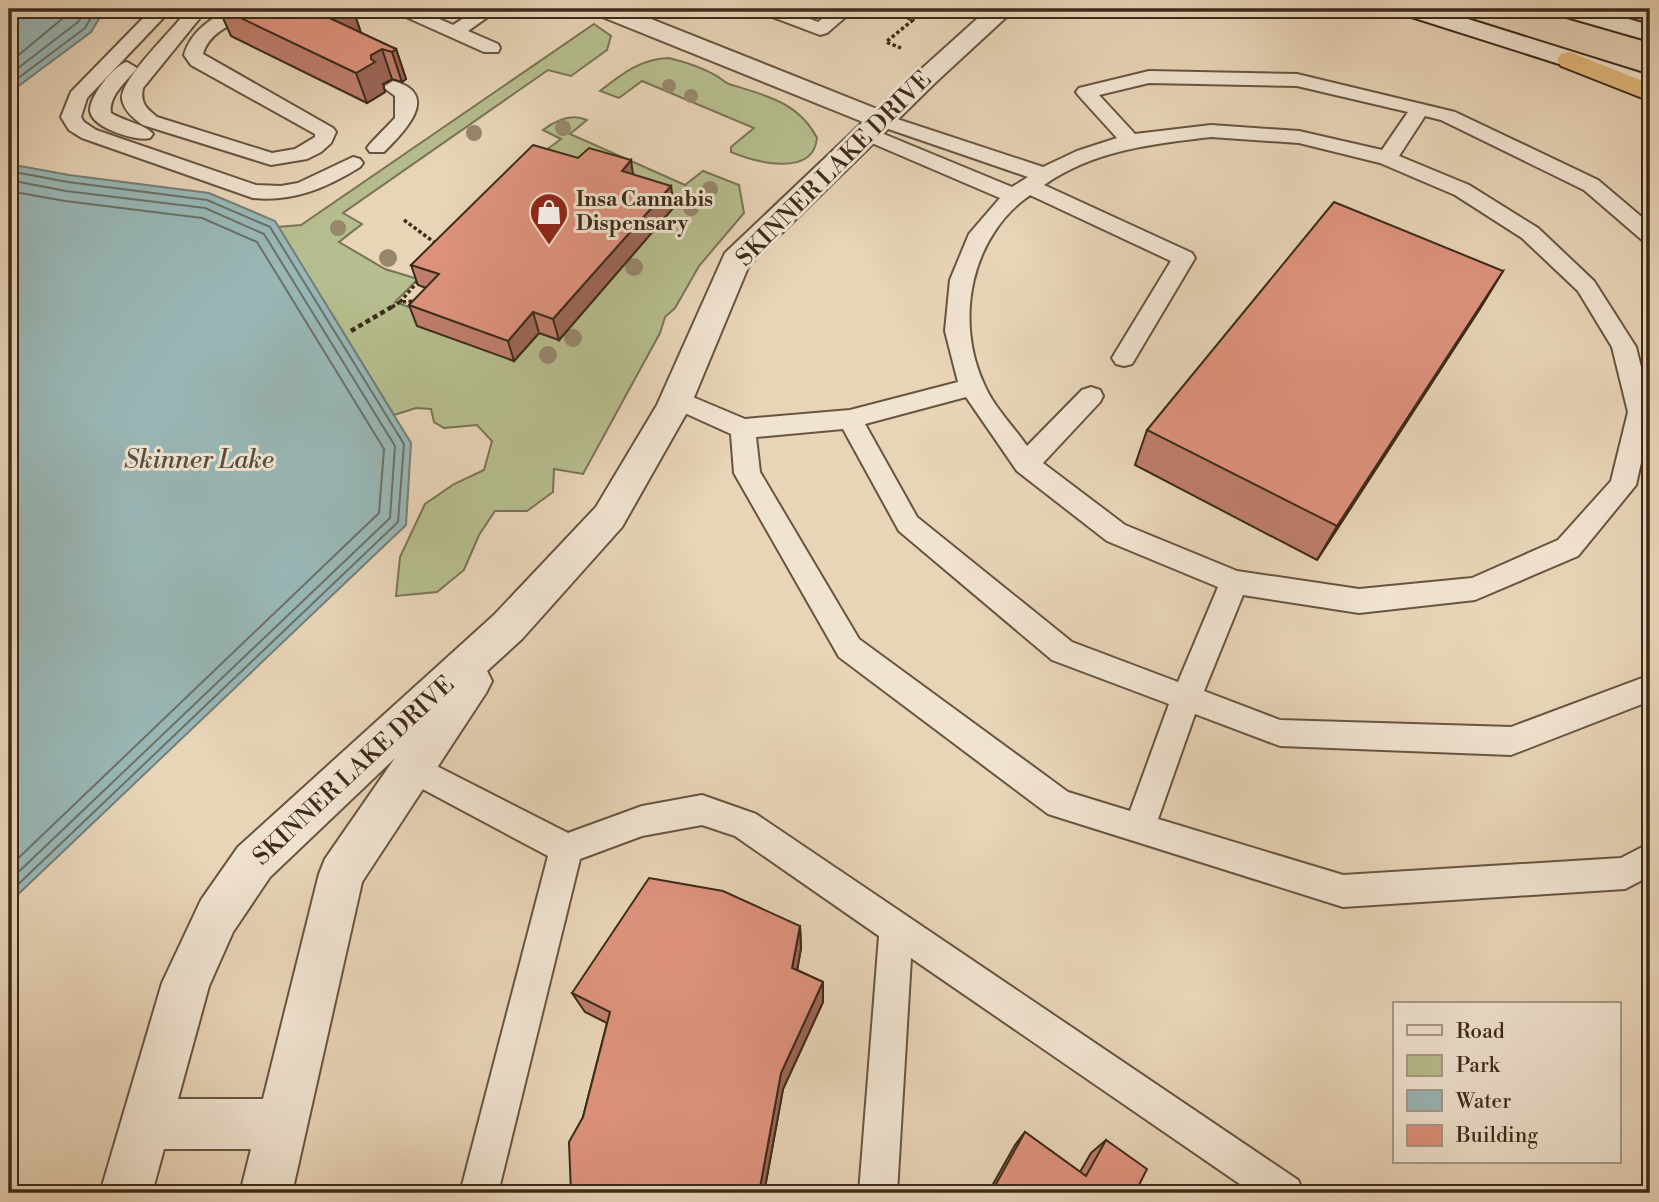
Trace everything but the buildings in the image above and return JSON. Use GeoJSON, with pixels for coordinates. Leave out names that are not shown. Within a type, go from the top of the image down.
{"type":"FeatureCollection","features":[{"type":"Feature","properties":{"kind":"highway"},"geometry":{"type":"LineString","coordinates":[[1570,60],[1650,93]]}},
{"type":"Feature","properties":{"kind":"street"},"geometry":{"type":"LineString","coordinates":[[604,9],[874,127]]}},
{"type":"Feature","properties":{"kind":"street"},"geometry":{"type":"LineString","coordinates":[[1411,9],[1650,85]]}},
{"type":"Feature","properties":{"kind":"street"},"geometry":{"type":"LineString","coordinates":[[1565,9],[1650,33]]}},
{"type":"Feature","properties":{"kind":"street","name":"SKINNER LAKE DRIVE"},"geometry":{"type":"LineString","coordinates":[[126,1193],[186,983],[217,916],[254,862],[508,627],[609,517],[676,399],[736,260],[992,11]]}},
{"type":"Feature","properties":{"kind":"street","name":"SKINNER LAKE DRIVE"},"geometry":{"type":"LineString","coordinates":[[266,1193],[341,874],[508,627]]}},
{"type":"Feature","properties":{"kind":"street"},"geometry":{"type":"LineString","coordinates":[[144,1124],[284,1124]]}},
{"type":"Feature","properties":{"kind":"lane"},"geometry":{"type":"LineString","coordinates":[[169,9],[158,13],[78,96],[71,117],[76,126],[89,134],[253,191],[274,194],[319,184],[346,160],[295,175],[266,175],[116,125],[102,116],[100,108],[110,88],[181,9]]}},
{"type":"Feature","properties":{"kind":"lane"},"geometry":{"type":"LineString","coordinates":[[191,9],[190,19],[133,87],[130,99],[135,109],[150,121],[271,159],[300,155],[314,148],[324,139],[326,132],[198,61],[193,55],[194,46],[204,33],[250,14]]}},
{"type":"Feature","properties":{"kind":"lane"},"geometry":{"type":"LineString","coordinates":[[454,32],[491,9]]}},
{"type":"Feature","properties":{"kind":"lane"},"geometry":{"type":"LineString","coordinates":[[768,9],[820,29],[846,9]]}},
{"type":"Feature","properties":{"kind":"lane"},"geometry":{"type":"LineString","coordinates":[[411,13],[491,48]]}},
{"type":"Feature","properties":{"kind":"lane"},"geometry":{"type":"LineString","coordinates":[[1130,141],[1086,92],[1149,77],[1297,80],[1448,116],[1591,185],[1650,235]]}},
{"type":"Feature","properties":{"kind":"lane"},"geometry":{"type":"LineString","coordinates":[[370,145],[394,130],[406,118],[409,109],[404,93],[393,87]]}},
{"type":"Feature","properties":{"kind":"lane"},"geometry":{"type":"LineString","coordinates":[[1387,158],[1420,109]]}},
{"type":"Feature","properties":{"kind":"lane"},"geometry":{"type":"LineString","coordinates":[[874,127],[1029,186]]}},
{"type":"Feature","properties":{"kind":"lane"},"geometry":{"type":"LineString","coordinates":[[874,127],[1029,186],[1184,257],[1124,358]]}},
{"type":"Feature","properties":{"kind":"lane"},"geometry":{"type":"LineString","coordinates":[[1211,131],[1298,137],[1387,158],[1462,190],[1530,233],[1586,286],[1624,347],[1645,413],[1623,485],[1568,548],[1475,589],[1359,601],[1234,582],[1116,534],[1026,464],[972,387],[957,331],[961,280],[980,234],[1029,186],[1084,155],[1130,141],[1211,131]]}},
{"type":"Feature","properties":{"kind":"lane"},"geometry":{"type":"LineString","coordinates":[[676,399],[743,429],[850,419],[972,387]]}},
{"type":"Feature","properties":{"kind":"lane"},"geometry":{"type":"LineString","coordinates":[[1026,464],[1091,396]]}},
{"type":"Feature","properties":{"kind":"lane"},"geometry":{"type":"LineString","coordinates":[[850,419],[908,524],[1062,651],[1280,733],[1511,741],[1650,688]]}},
{"type":"Feature","properties":{"kind":"lane"},"geometry":{"type":"LineString","coordinates":[[743,429],[747,473],[849,648],[1059,804],[1343,891],[1625,873],[1650,858]]}},
{"type":"Feature","properties":{"kind":"lane"},"geometry":{"type":"LineString","coordinates":[[1139,828],[1186,698],[1234,582]]}},
{"type":"Feature","properties":{"kind":"lane"},"geometry":{"type":"LineString","coordinates":[[413,768],[566,849],[642,821],[702,810],[745,825],[1285,1193]]}},
{"type":"Feature","properties":{"kind":"lane"},"geometry":{"type":"LineString","coordinates":[[480,1193],[566,849]]}},
{"type":"Feature","properties":{"kind":"lane"},"geometry":{"type":"LineString","coordinates":[[878,1193],[897,929]]}},
{"type":"Feature","properties":{"kind":"path"},"geometry":{"type":"LineString","coordinates":[[873,13],[898,14],[913,20],[886,43],[901,48]]}},
{"type":"Feature","properties":{"kind":"path"},"geometry":{"type":"LineString","coordinates":[[404,220],[446,250]]}},
{"type":"Feature","properties":{"kind":"path"},"geometry":{"type":"LineString","coordinates":[[351,331],[400,302],[423,276]]}},
{"type":"Feature","properties":{"kind":"path"},"geometry":{"type":"LineString","coordinates":[[400,302],[414,299],[425,303]]}},
{"type":"Feature","properties":{"kind":"green space"},"geometry":{"type":"Polygon","coordinates":[[[594,24],[611,36],[607,50],[571,76],[548,70],[343,213],[362,224],[339,242],[385,269],[418,279],[395,302],[428,314],[514,361],[539,333],[559,340],[501,184],[561,139],[543,130],[548,126],[564,119],[581,118],[587,120],[570,134],[685,185],[703,171],[739,185],[744,213],[699,266],[675,308],[665,317],[660,333],[583,474],[554,469],[553,492],[527,511],[495,511],[479,535],[464,570],[437,592],[396,596],[400,557],[425,504],[454,484],[484,470],[492,441],[477,425],[444,428],[434,422],[431,409],[416,408],[394,415],[330,311],[263,228],[301,225],[594,24]]]}},
{"type":"Feature","properties":{"kind":"green space"},"geometry":{"type":"Polygon","coordinates":[[[669,58],[699,67],[727,83],[767,96],[790,108],[801,116],[817,138],[813,150],[794,163],[754,160],[731,152],[731,147],[754,128],[642,81],[619,98],[600,91],[640,64],[669,58]]]}},
{"type":"Feature","properties":{"kind":"water"},"geometry":{"type":"Polygon","coordinates":[[[9,9],[105,9],[91,32],[9,93],[9,9]]]}},
{"type":"Feature","properties":{"kind":"water","name":"Skinner Lake"},"geometry":{"type":"Polygon","coordinates":[[[9,164],[69,175],[209,193],[275,221],[411,443],[406,525],[9,903],[9,164]]]}},
{"type":"Feature","properties":{"kind":"place","name":"Insa Cannabis Dispensary"},"geometry":{"type":"Point","coordinates":[549,246]}}]}
